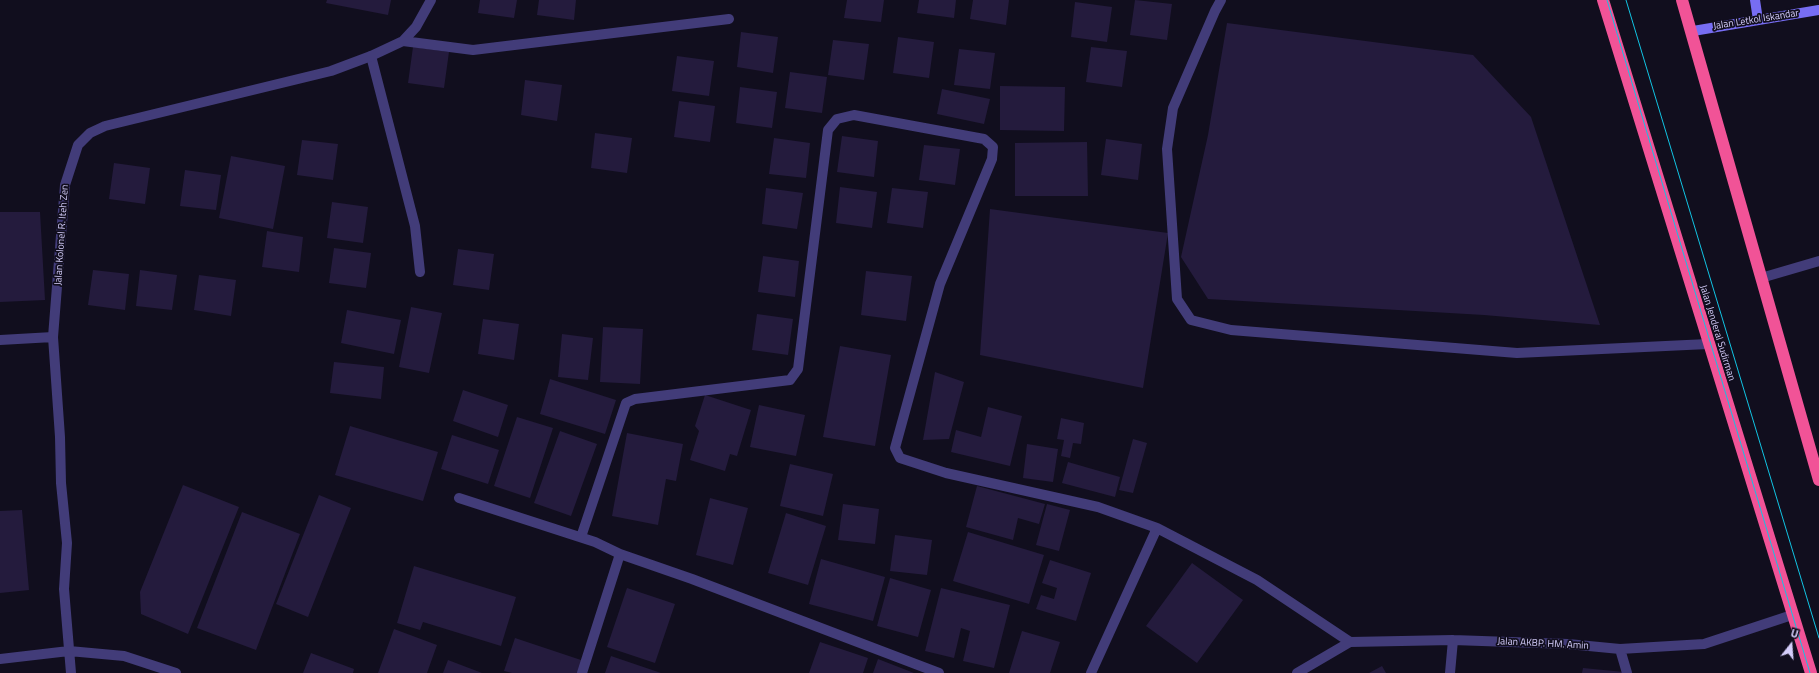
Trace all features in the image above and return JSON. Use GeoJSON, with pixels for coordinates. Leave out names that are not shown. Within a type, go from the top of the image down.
{"type":"FeatureCollection","features":[{"type":"Feature","properties":{"kind":"highway","name":"Jalan Jenderal Sudirman"},"geometry":{"type":"LineString","coordinates":[[1603,0],[1708,344],[1811,673]]}},
{"type":"Feature","properties":{"kind":"highway"},"geometry":{"type":"LineString","coordinates":[[1682,0],[1819,480]]}},
{"type":"Feature","properties":{"kind":"main road"},"geometry":{"type":"LineString","coordinates":[[1754,0],[1758,20]]}},
{"type":"Feature","properties":{"kind":"main road","name":"Jalan Letkol Iskandar"},"geometry":{"type":"LineString","coordinates":[[1692,31],[1819,10]]}},
{"type":"Feature","properties":{"kind":"street","name":"Jalan Kolonel R. Iteh Zen"},"geometry":{"type":"LineString","coordinates":[[71,673],[64,589],[67,543],[61,483],[60,437],[53,337],[65,185],[72,159],[78,145],[84,138],[105,126],[331,71],[371,56],[403,41],[416,27],[431,0]]}},
{"type":"Feature","properties":{"kind":"street"},"geometry":{"type":"LineString","coordinates":[[1221,0],[1214,11],[1173,108],[1168,150],[1177,299],[1191,320],[1231,330],[1517,353],[1708,344]]}},
{"type":"Feature","properties":{"kind":"street"},"geometry":{"type":"LineString","coordinates":[[403,41],[473,50],[729,19]]}},
{"type":"Feature","properties":{"kind":"street"},"geometry":{"type":"LineString","coordinates":[[371,56],[415,226],[420,272]]}},
{"type":"Feature","properties":{"kind":"street"},"geometry":{"type":"LineString","coordinates":[[581,537],[626,403],[635,399],[790,380],[798,369],[828,130],[837,119],[854,115],[984,139],[993,147],[992,159],[940,284],[894,448],[900,458],[946,473],[1098,507],[1157,528],[1257,580],[1350,642]]}},
{"type":"Feature","properties":{"kind":"street"},"geometry":{"type":"LineString","coordinates":[[1761,278],[1819,261]]}},
{"type":"Feature","properties":{"kind":"street"},"geometry":{"type":"LineString","coordinates":[[0,340],[53,337]]}},
{"type":"Feature","properties":{"kind":"street"},"geometry":{"type":"LineString","coordinates":[[459,498],[595,542],[620,554],[685,576],[939,673]]}},
{"type":"Feature","properties":{"kind":"street"},"geometry":{"type":"LineString","coordinates":[[1091,673],[1157,528]]}},
{"type":"Feature","properties":{"kind":"street"},"geometry":{"type":"LineString","coordinates":[[582,673],[620,554]]}},
{"type":"Feature","properties":{"kind":"street","name":"Jalan AKBP. HM. Amin"},"geometry":{"type":"LineString","coordinates":[[1297,673],[1350,642],[1453,640],[1620,649],[1704,644],[1792,615]]}},
{"type":"Feature","properties":{"kind":"street"},"geometry":{"type":"LineString","coordinates":[[1450,673],[1453,640]]}},
{"type":"Feature","properties":{"kind":"street"},"geometry":{"type":"LineString","coordinates":[[1620,649],[1627,673]]}},
{"type":"Feature","properties":{"kind":"street"},"geometry":{"type":"LineString","coordinates":[[0,659],[69,651],[124,656],[176,673]]}},
{"type":"Feature","properties":{"kind":"building"},"geometry":{"type":"Polygon","coordinates":[[[327,0],[391,0],[388,15],[326,3],[327,0]]]}},
{"type":"Feature","properties":{"kind":"building"},"geometry":{"type":"Polygon","coordinates":[[[480,0],[517,0],[514,18],[478,13],[480,0]]]}},
{"type":"Feature","properties":{"kind":"building"},"geometry":{"type":"Polygon","coordinates":[[[539,0],[576,0],[574,20],[537,15],[539,0]]]}},
{"type":"Feature","properties":{"kind":"building"},"geometry":{"type":"Polygon","coordinates":[[[847,0],[884,0],[881,22],[844,18],[847,0]]]}},
{"type":"Feature","properties":{"kind":"building"},"geometry":{"type":"Polygon","coordinates":[[[919,0],[956,0],[954,18],[917,13],[919,0]]]}},
{"type":"Feature","properties":{"kind":"building"},"geometry":{"type":"Polygon","coordinates":[[[973,0],[1009,0],[1006,25],[970,19],[973,0]]]}},
{"type":"Feature","properties":{"kind":"building"},"geometry":{"type":"Polygon","coordinates":[[[1135,0],[1172,4],[1167,40],[1130,35],[1135,0]]]}},
{"type":"Feature","properties":{"kind":"building"},"geometry":{"type":"Polygon","coordinates":[[[1075,2],[1112,7],[1107,42],[1071,37],[1075,2]]]}},
{"type":"Feature","properties":{"kind":"building"},"geometry":{"type":"Polygon","coordinates":[[[1227,23],[1473,55],[1531,117],[1600,325],[1484,315],[1208,299],[1181,257],[1208,135],[1227,23]]]}},
{"type":"Feature","properties":{"kind":"building"},"geometry":{"type":"Polygon","coordinates":[[[741,32],[778,37],[773,73],[737,67],[741,32]]]}},
{"type":"Feature","properties":{"kind":"building"},"geometry":{"type":"Polygon","coordinates":[[[898,37],[934,42],[929,78],[893,73],[898,37]]]}},
{"type":"Feature","properties":{"kind":"building"},"geometry":{"type":"Polygon","coordinates":[[[833,40],[869,44],[864,80],[828,75],[833,40]]]}},
{"type":"Feature","properties":{"kind":"building"},"geometry":{"type":"Polygon","coordinates":[[[413,47],[449,52],[444,88],[408,83],[413,47]]]}},
{"type":"Feature","properties":{"kind":"building"},"geometry":{"type":"Polygon","coordinates":[[[1091,47],[1127,51],[1122,87],[1086,82],[1091,47]]]}},
{"type":"Feature","properties":{"kind":"building"},"geometry":{"type":"Polygon","coordinates":[[[959,49],[995,53],[990,89],[954,85],[959,49]]]}},
{"type":"Feature","properties":{"kind":"building"},"geometry":{"type":"Polygon","coordinates":[[[677,56],[714,61],[709,96],[672,91],[677,56]]]}},
{"type":"Feature","properties":{"kind":"building"},"geometry":{"type":"Polygon","coordinates":[[[790,72],[827,77],[822,113],[785,108],[790,72]]]}},
{"type":"Feature","properties":{"kind":"building"},"geometry":{"type":"Polygon","coordinates":[[[525,80],[562,85],[557,121],[521,115],[525,80]]]}},
{"type":"Feature","properties":{"kind":"building"},"geometry":{"type":"Polygon","coordinates":[[[1000,86],[1065,87],[1064,131],[1000,130],[1000,86]]]}},
{"type":"Feature","properties":{"kind":"building"},"geometry":{"type":"Polygon","coordinates":[[[740,87],[777,92],[772,128],[736,123],[740,87]]]}},
{"type":"Feature","properties":{"kind":"building"},"geometry":{"type":"Polygon","coordinates":[[[942,89],[990,99],[984,124],[937,114],[942,89]]]}},
{"type":"Feature","properties":{"kind":"building"},"geometry":{"type":"Polygon","coordinates":[[[679,101],[715,106],[710,142],[674,137],[679,101]]]}},
{"type":"Feature","properties":{"kind":"building"},"geometry":{"type":"Polygon","coordinates":[[[595,133],[632,138],[627,173],[591,168],[595,133]]]}},
{"type":"Feature","properties":{"kind":"building"},"geometry":{"type":"Polygon","coordinates":[[[842,136],[878,141],[874,177],[837,172],[842,136]]]}},
{"type":"Feature","properties":{"kind":"building"},"geometry":{"type":"Polygon","coordinates":[[[774,138],[810,143],[806,178],[769,174],[774,138]]]}},
{"type":"Feature","properties":{"kind":"building"},"geometry":{"type":"Polygon","coordinates":[[[1106,139],[1142,144],[1138,180],[1101,175],[1106,139]]]}},
{"type":"Feature","properties":{"kind":"building"},"geometry":{"type":"Polygon","coordinates":[[[302,140],[338,144],[333,180],[297,175],[302,140]]]}},
{"type":"Feature","properties":{"kind":"building"},"geometry":{"type":"Polygon","coordinates":[[[1087,142],[1088,196],[1015,196],[1015,143],[1087,142]]]}},
{"type":"Feature","properties":{"kind":"building"},"geometry":{"type":"Polygon","coordinates":[[[924,145],[960,149],[955,185],[919,180],[924,145]]]}},
{"type":"Feature","properties":{"kind":"building"},"geometry":{"type":"Polygon","coordinates":[[[231,156],[285,166],[273,229],[219,218],[231,156]]]}},
{"type":"Feature","properties":{"kind":"building"},"geometry":{"type":"Polygon","coordinates":[[[114,163],[150,168],[145,204],[109,199],[114,163]]]}},
{"type":"Feature","properties":{"kind":"building"},"geometry":{"type":"Polygon","coordinates":[[[185,170],[221,175],[216,210],[180,206],[185,170]]]}},
{"type":"Feature","properties":{"kind":"building"},"geometry":{"type":"Polygon","coordinates":[[[840,187],[877,192],[872,228],[836,223],[840,187]]]}},
{"type":"Feature","properties":{"kind":"building"},"geometry":{"type":"Polygon","coordinates":[[[766,188],[803,193],[797,229],[762,224],[766,188]]]}},
{"type":"Feature","properties":{"kind":"building"},"geometry":{"type":"Polygon","coordinates":[[[892,188],[928,192],[923,228],[887,223],[892,188]]]}},
{"type":"Feature","properties":{"kind":"building"},"geometry":{"type":"Polygon","coordinates":[[[332,202],[368,207],[363,243],[327,238],[332,202]]]}},
{"type":"Feature","properties":{"kind":"building"},"geometry":{"type":"Polygon","coordinates":[[[990,209],[1168,233],[1143,388],[980,355],[990,209]]]}},
{"type":"Feature","properties":{"kind":"building"},"geometry":{"type":"Polygon","coordinates":[[[0,212],[40,212],[45,300],[0,302],[0,212]]]}},
{"type":"Feature","properties":{"kind":"building"},"geometry":{"type":"Polygon","coordinates":[[[267,231],[303,237],[299,272],[262,267],[267,231]]]}},
{"type":"Feature","properties":{"kind":"building"},"geometry":{"type":"Polygon","coordinates":[[[334,248],[371,253],[366,288],[329,283],[334,248]]]}},
{"type":"Feature","properties":{"kind":"building"},"geometry":{"type":"Polygon","coordinates":[[[458,249],[494,254],[489,290],[453,285],[458,249]]]}},
{"type":"Feature","properties":{"kind":"building"},"geometry":{"type":"Polygon","coordinates":[[[763,256],[799,261],[795,297],[758,292],[763,256]]]}},
{"type":"Feature","properties":{"kind":"building"},"geometry":{"type":"Polygon","coordinates":[[[93,270],[129,274],[125,310],[88,305],[93,270]]]}},
{"type":"Feature","properties":{"kind":"building"},"geometry":{"type":"Polygon","coordinates":[[[140,270],[177,275],[172,310],[136,306],[140,270]]]}},
{"type":"Feature","properties":{"kind":"building"},"geometry":{"type":"Polygon","coordinates":[[[866,271],[912,276],[906,321],[861,315],[866,271]]]}},
{"type":"Feature","properties":{"kind":"building"},"geometry":{"type":"Polygon","coordinates":[[[199,275],[236,280],[231,316],[194,310],[199,275]]]}},
{"type":"Feature","properties":{"kind":"building"},"geometry":{"type":"Polygon","coordinates":[[[411,307],[442,313],[429,373],[399,367],[411,307]]]}},
{"type":"Feature","properties":{"kind":"building"},"geometry":{"type":"Polygon","coordinates":[[[347,310],[401,320],[394,354],[341,343],[347,310]]]}},
{"type":"Feature","properties":{"kind":"building"},"geometry":{"type":"Polygon","coordinates":[[[757,314],[793,319],[788,355],[752,350],[757,314]]]}},
{"type":"Feature","properties":{"kind":"building"},"geometry":{"type":"Polygon","coordinates":[[[483,319],[519,324],[514,360],[478,354],[483,319]]]}},
{"type":"Feature","properties":{"kind":"building"},"geometry":{"type":"Polygon","coordinates":[[[603,327],[643,329],[640,384],[600,382],[603,327]]]}},
{"type":"Feature","properties":{"kind":"building"},"geometry":{"type":"Polygon","coordinates":[[[562,334],[593,338],[588,380],[558,377],[562,334]]]}},
{"type":"Feature","properties":{"kind":"building"},"geometry":{"type":"Polygon","coordinates":[[[840,346],[891,355],[875,446],[823,437],[840,346]]]}},
{"type":"Feature","properties":{"kind":"building"},"geometry":{"type":"Polygon","coordinates":[[[334,362],[384,367],[381,399],[330,393],[334,362]]]}},
{"type":"Feature","properties":{"kind":"building"},"geometry":{"type":"Polygon","coordinates":[[[935,372],[964,382],[949,439],[923,440],[935,372]]]}},
{"type":"Feature","properties":{"kind":"building"},"geometry":{"type":"Polygon","coordinates":[[[550,379],[616,400],[605,434],[540,414],[550,379]]]}},
{"type":"Feature","properties":{"kind":"building"},"geometry":{"type":"Polygon","coordinates":[[[463,390],[508,405],[498,437],[453,421],[463,390]]]}},
{"type":"Feature","properties":{"kind":"building"},"geometry":{"type":"Polygon","coordinates":[[[705,395],[751,410],[737,456],[730,454],[725,471],[690,460],[699,431],[695,426],[705,395]]]}},
{"type":"Feature","properties":{"kind":"building"},"geometry":{"type":"Polygon","coordinates":[[[759,405],[805,415],[796,456],[750,447],[759,405]]]}},
{"type":"Feature","properties":{"kind":"building"},"geometry":{"type":"Polygon","coordinates":[[[988,407],[1022,416],[1010,466],[951,452],[956,430],[981,437],[988,407]]]}},
{"type":"Feature","properties":{"kind":"building"},"geometry":{"type":"Polygon","coordinates":[[[517,417],[553,428],[530,498],[494,486],[517,417]]]}},
{"type":"Feature","properties":{"kind":"building"},"geometry":{"type":"Polygon","coordinates":[[[1061,418],[1084,423],[1081,444],[1073,443],[1070,458],[1061,456],[1064,440],[1057,439],[1061,418]]]}},
{"type":"Feature","properties":{"kind":"building"},"geometry":{"type":"Polygon","coordinates":[[[350,426],[438,452],[423,501],[335,475],[350,426]]]}},
{"type":"Feature","properties":{"kind":"building"},"geometry":{"type":"Polygon","coordinates":[[[560,431],[597,444],[571,516],[534,503],[560,431]]]}},
{"type":"Feature","properties":{"kind":"building"},"geometry":{"type":"Polygon","coordinates":[[[627,433],[683,444],[676,481],[666,479],[658,525],[612,516],[627,433]]]}},
{"type":"Feature","properties":{"kind":"building"},"geometry":{"type":"Polygon","coordinates":[[[452,435],[499,450],[488,484],[441,469],[452,435]]]}},
{"type":"Feature","properties":{"kind":"building"},"geometry":{"type":"Polygon","coordinates":[[[1133,439],[1147,443],[1133,493],[1119,490],[1133,439]]]}},
{"type":"Feature","properties":{"kind":"building"},"geometry":{"type":"Polygon","coordinates":[[[1027,444],[1058,449],[1053,482],[1023,478],[1027,444]]]}},
{"type":"Feature","properties":{"kind":"building"},"geometry":{"type":"Polygon","coordinates":[[[1068,462],[1120,477],[1115,497],[1062,483],[1068,462]]]}},
{"type":"Feature","properties":{"kind":"building"},"geometry":{"type":"Polygon","coordinates":[[[790,464],[833,474],[823,516],[780,506],[790,464]]]}},
{"type":"Feature","properties":{"kind":"building"},"geometry":{"type":"Polygon","coordinates":[[[183,485],[239,507],[188,634],[141,614],[140,592],[183,485]]]}},
{"type":"Feature","properties":{"kind":"building"},"geometry":{"type":"Polygon","coordinates":[[[977,486],[1045,504],[1039,524],[1018,518],[1013,540],[966,527],[977,486]]]}},
{"type":"Feature","properties":{"kind":"building"},"geometry":{"type":"Polygon","coordinates":[[[319,495],[351,508],[308,617],[276,604],[319,495]]]}},
{"type":"Feature","properties":{"kind":"building"},"geometry":{"type":"Polygon","coordinates":[[[710,498],[748,508],[733,565],[696,555],[710,498]]]}},
{"type":"Feature","properties":{"kind":"building"},"geometry":{"type":"Polygon","coordinates":[[[843,504],[879,509],[875,544],[838,540],[843,504]]]}},
{"type":"Feature","properties":{"kind":"building"},"geometry":{"type":"Polygon","coordinates":[[[1047,504],[1070,510],[1059,551],[1036,545],[1047,504]]]}},
{"type":"Feature","properties":{"kind":"building"},"geometry":{"type":"Polygon","coordinates":[[[22,510],[29,590],[0,593],[0,511],[22,510]]]}},
{"type":"Feature","properties":{"kind":"building"},"geometry":{"type":"Polygon","coordinates":[[[242,512],[300,534],[256,650],[197,628],[242,512]]]}},
{"type":"Feature","properties":{"kind":"building"},"geometry":{"type":"Polygon","coordinates":[[[786,513],[826,526],[808,585],[768,573],[786,513]]]}},
{"type":"Feature","properties":{"kind":"building"},"geometry":{"type":"Polygon","coordinates":[[[968,532],[1044,555],[1029,604],[953,581],[968,532]]]}},
{"type":"Feature","properties":{"kind":"building"},"geometry":{"type":"Polygon","coordinates":[[[895,535],[932,540],[927,575],[890,571],[895,535]]]}},
{"type":"Feature","properties":{"kind":"building"},"geometry":{"type":"Polygon","coordinates":[[[821,559],[885,577],[873,621],[809,604],[821,559]]]}},
{"type":"Feature","properties":{"kind":"building"},"geometry":{"type":"Polygon","coordinates":[[[1050,560],[1091,573],[1076,621],[1036,609],[1041,595],[1054,599],[1057,588],[1042,583],[1050,560]]]}},
{"type":"Feature","properties":{"kind":"building"},"geometry":{"type":"Polygon","coordinates":[[[1192,563],[1243,600],[1197,663],[1146,626],[1192,563]]]}},
{"type":"Feature","properties":{"kind":"building"},"geometry":{"type":"Polygon","coordinates":[[[414,566],[516,597],[501,646],[423,622],[420,630],[397,623],[414,566]]]}},
{"type":"Feature","properties":{"kind":"building"},"geometry":{"type":"Polygon","coordinates":[[[890,578],[931,590],[918,637],[877,626],[890,578]]]}},
{"type":"Feature","properties":{"kind":"building"},"geometry":{"type":"Polygon","coordinates":[[[627,588],[675,604],[655,663],[607,647],[627,588]]]}},
{"type":"Feature","properties":{"kind":"building"},"geometry":{"type":"Polygon","coordinates":[[[941,588],[1010,605],[994,668],[963,661],[970,631],[961,628],[954,658],[925,651],[941,588]]]}},
{"type":"Feature","properties":{"kind":"building"},"geometry":{"type":"Polygon","coordinates":[[[394,629],[437,645],[427,673],[378,673],[394,629]]]}},
{"type":"Feature","properties":{"kind":"building"},"geometry":{"type":"Polygon","coordinates":[[[1022,631],[1060,642],[1050,673],[1009,673],[1022,631]]]}},
{"type":"Feature","properties":{"kind":"building"},"geometry":{"type":"Polygon","coordinates":[[[515,638],[584,661],[580,673],[512,673],[504,671],[515,638]]]}},
{"type":"Feature","properties":{"kind":"building"},"geometry":{"type":"Polygon","coordinates":[[[820,642],[868,658],[863,673],[809,673],[820,642]]]}},
{"type":"Feature","properties":{"kind":"building"},"geometry":{"type":"Polygon","coordinates":[[[311,653],[354,669],[353,673],[303,673],[311,653]]]}},
{"type":"Feature","properties":{"kind":"building"},"geometry":{"type":"Polygon","coordinates":[[[611,656],[661,673],[605,673],[611,656]]]}},
{"type":"Feature","properties":{"kind":"building"},"geometry":{"type":"Polygon","coordinates":[[[878,659],[914,673],[873,673],[878,659]]]}},
{"type":"Feature","properties":{"kind":"building"},"geometry":{"type":"Polygon","coordinates":[[[448,660],[482,673],[443,673],[448,660]]]}},
{"type":"Feature","properties":{"kind":"building"},"geometry":{"type":"Polygon","coordinates":[[[1382,666],[1386,673],[1369,673],[1382,666]]]}},
{"type":"Feature","properties":{"kind":"building"},"geometry":{"type":"Polygon","coordinates":[[[1583,668],[1624,672],[1582,673],[1583,668]]]}},
{"type":"Feature","properties":{"kind":"tram line"},"geometry":{"type":"LineString","coordinates":[[1607,0],[1810,673]]}},
{"type":"Feature","properties":{"kind":"tram line"},"geometry":{"type":"LineString","coordinates":[[1626,0],[1819,638]]}}]}
